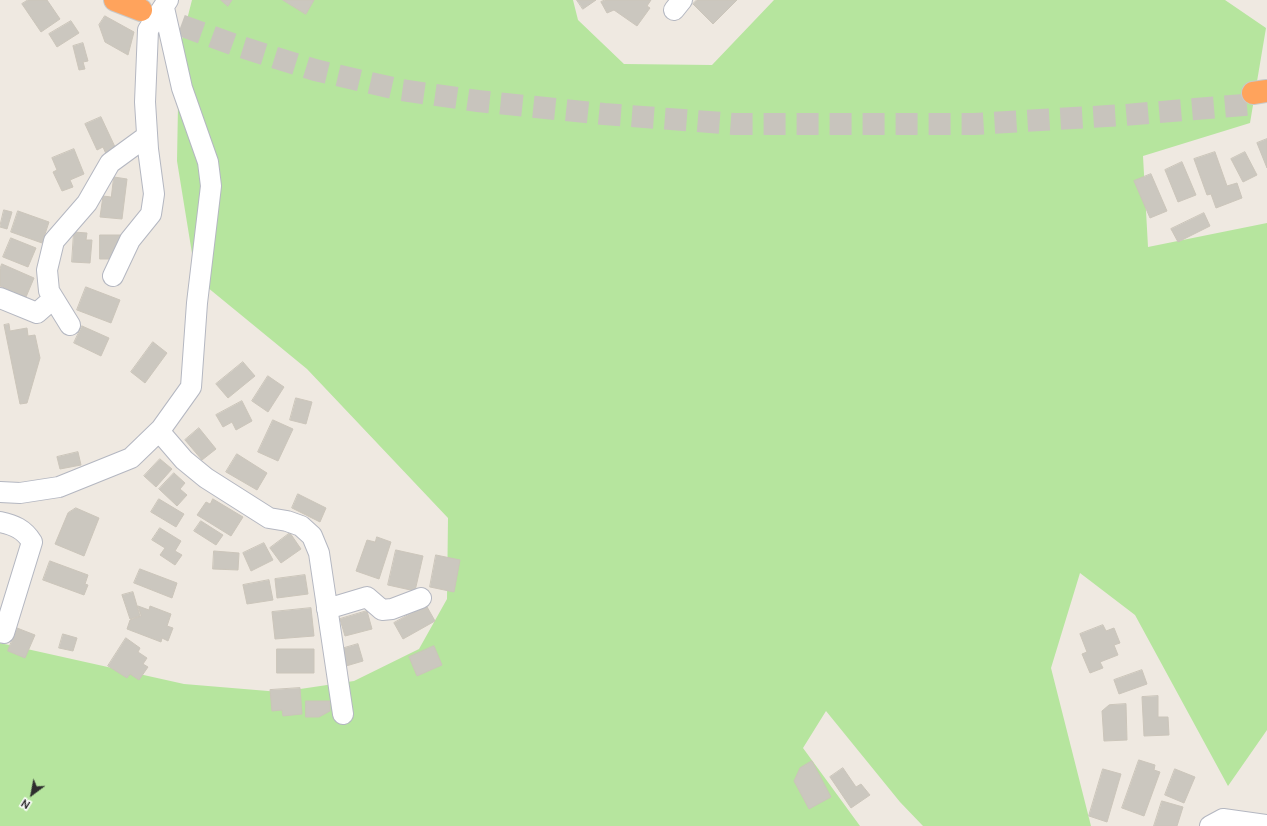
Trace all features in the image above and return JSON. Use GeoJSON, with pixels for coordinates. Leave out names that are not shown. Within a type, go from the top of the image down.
{"type":"FeatureCollection","features":[{"type":"Feature","properties":{"kind":"highway"},"geometry":{"type":"LineString","coordinates":[[115,0],[141,10]]}},
{"type":"Feature","properties":{"kind":"street"},"geometry":{"type":"LineString","coordinates":[[113,276],[130,240],[151,214],[154,194],[147,136],[145,102],[148,30],[166,4]]}},
{"type":"Feature","properties":{"kind":"street"},"geometry":{"type":"LineString","coordinates":[[0,492],[20,493],[59,486],[131,458],[159,432],[191,387],[197,303],[211,186],[208,162],[182,88],[166,4]]}},
{"type":"Feature","properties":{"kind":"street"},"geometry":{"type":"LineString","coordinates":[[70,325],[49,291],[47,270],[54,241],[87,203],[110,164],[147,136]]}},
{"type":"Feature","properties":{"kind":"street"},"geometry":{"type":"LineString","coordinates":[[0,298],[36,313],[53,298]]}},
{"type":"Feature","properties":{"kind":"street"},"geometry":{"type":"LineString","coordinates":[[159,432],[184,460],[206,478],[269,518],[287,521],[302,526],[312,536],[319,553],[343,714]]}},
{"type":"Feature","properties":{"kind":"street"},"geometry":{"type":"LineString","coordinates":[[0,522],[15,525],[27,533],[32,542],[4,633]]}},
{"type":"Feature","properties":{"kind":"street"},"geometry":{"type":"LineString","coordinates":[[327,609],[367,597],[382,610],[392,609],[421,598]]}},
{"type":"Feature","properties":{"kind":"street"},"geometry":{"type":"LineString","coordinates":[[1210,826],[1223,819],[1267,825]]}},
{"type":"Feature","properties":{"kind":"green space"},"geometry":{"type":"Polygon","coordinates":[[[192,0],[573,0],[578,20],[624,64],[712,65],[774,0],[1225,0],[1266,28],[1250,123],[1143,156],[1148,247],[1267,223],[1267,730],[1228,786],[1135,615],[1080,573],[1051,668],[1091,826],[923,826],[900,802],[826,711],[803,748],[860,826],[0,826],[0,643],[184,684],[280,692],[354,681],[419,649],[447,599],[448,518],[307,369],[196,278],[177,161],[179,51],[192,0]]]}},
{"type":"Feature","properties":{"kind":"building"},"geometry":{"type":"Polygon","coordinates":[[[28,0],[47,0],[60,19],[41,32],[22,4],[28,0]]]}},
{"type":"Feature","properties":{"kind":"building"},"geometry":{"type":"Polygon","coordinates":[[[221,0],[232,0],[228,6],[221,0]]]}},
{"type":"Feature","properties":{"kind":"building"},"geometry":{"type":"Polygon","coordinates":[[[283,0],[314,0],[306,14],[283,0]]]}},
{"type":"Feature","properties":{"kind":"building"},"geometry":{"type":"Polygon","coordinates":[[[577,0],[596,0],[583,9],[577,0]]]}},
{"type":"Feature","properties":{"kind":"building"},"geometry":{"type":"Polygon","coordinates":[[[605,0],[651,0],[647,6],[650,8],[637,26],[614,10],[607,13],[601,2],[605,0]]]}},
{"type":"Feature","properties":{"kind":"building"},"geometry":{"type":"Polygon","coordinates":[[[697,0],[737,0],[713,24],[693,4],[697,0]]]}},
{"type":"Feature","properties":{"kind":"building"},"geometry":{"type":"Polygon","coordinates":[[[105,16],[134,32],[128,55],[105,42],[99,25],[105,16]]]}},
{"type":"Feature","properties":{"kind":"building"},"geometry":{"type":"Polygon","coordinates":[[[71,21],[79,33],[57,47],[49,34],[71,21]]]}},
{"type":"Feature","properties":{"kind":"building"},"geometry":{"type":"Polygon","coordinates":[[[83,43],[88,61],[83,62],[85,69],[79,70],[73,46],[83,43]]]}},
{"type":"Feature","properties":{"kind":"building"},"geometry":{"type":"Polygon","coordinates":[[[101,117],[116,149],[106,154],[103,147],[97,150],[85,124],[101,117]]]}},
{"type":"Feature","properties":{"kind":"building"},"geometry":{"type":"Polygon","coordinates":[[[1267,139],[1267,168],[1257,143],[1267,139]]]}},
{"type":"Feature","properties":{"kind":"building"},"geometry":{"type":"Polygon","coordinates":[[[74,149],[84,174],[70,180],[73,187],[62,191],[53,172],[57,170],[52,158],[74,149]]]}},
{"type":"Feature","properties":{"kind":"building"},"geometry":{"type":"Polygon","coordinates":[[[1215,152],[1227,186],[1237,183],[1242,198],[1216,208],[1211,194],[1207,195],[1194,159],[1215,152]]]}},
{"type":"Feature","properties":{"kind":"building"},"geometry":{"type":"Polygon","coordinates":[[[1245,152],[1257,175],[1243,182],[1231,159],[1245,152]]]}},
{"type":"Feature","properties":{"kind":"building"},"geometry":{"type":"Polygon","coordinates":[[[1182,162],[1196,195],[1178,202],[1165,170],[1182,162]]]}},
{"type":"Feature","properties":{"kind":"building"},"geometry":{"type":"Polygon","coordinates":[[[1151,174],[1167,211],[1150,218],[1134,181],[1151,174]]]}},
{"type":"Feature","properties":{"kind":"building"},"geometry":{"type":"Polygon","coordinates":[[[114,177],[127,179],[122,219],[100,217],[103,196],[111,197],[114,177]]]}},
{"type":"Feature","properties":{"kind":"building"},"geometry":{"type":"Polygon","coordinates":[[[4,210],[12,212],[7,229],[0,227],[4,210]]]}},
{"type":"Feature","properties":{"kind":"building"},"geometry":{"type":"Polygon","coordinates":[[[18,211],[49,222],[42,243],[11,232],[18,211]]]}},
{"type":"Feature","properties":{"kind":"building"},"geometry":{"type":"Polygon","coordinates":[[[1204,213],[1210,226],[1178,242],[1171,229],[1204,213]]]}},
{"type":"Feature","properties":{"kind":"building"},"geometry":{"type":"Polygon","coordinates":[[[74,232],[87,233],[86,240],[92,240],[90,263],[72,262],[74,232]]]}},
{"type":"Feature","properties":{"kind":"building"},"geometry":{"type":"Polygon","coordinates":[[[100,235],[125,235],[114,259],[100,259],[100,235]]]}},
{"type":"Feature","properties":{"kind":"building"},"geometry":{"type":"Polygon","coordinates":[[[11,238],[36,248],[28,267],[3,257],[11,238]]]}},
{"type":"Feature","properties":{"kind":"building"},"geometry":{"type":"Polygon","coordinates":[[[2,264],[34,278],[26,297],[0,286],[0,269],[2,264]]]}},
{"type":"Feature","properties":{"kind":"building"},"geometry":{"type":"Polygon","coordinates":[[[86,287],[120,300],[111,323],[77,310],[86,287]]]}},
{"type":"Feature","properties":{"kind":"building"},"geometry":{"type":"Polygon","coordinates":[[[9,324],[10,331],[27,328],[28,336],[35,335],[40,358],[27,403],[20,404],[4,325],[9,324]]]}},
{"type":"Feature","properties":{"kind":"building"},"geometry":{"type":"Polygon","coordinates":[[[82,326],[109,338],[101,356],[74,343],[82,326]]]}},
{"type":"Feature","properties":{"kind":"building"},"geometry":{"type":"Polygon","coordinates":[[[153,342],[167,353],[145,383],[131,372],[153,342]]]}},
{"type":"Feature","properties":{"kind":"building"},"geometry":{"type":"Polygon","coordinates":[[[243,362],[255,376],[228,398],[216,384],[243,362]]]}},
{"type":"Feature","properties":{"kind":"building"},"geometry":{"type":"Polygon","coordinates":[[[268,376],[284,387],[268,412],[252,401],[268,376]]]}},
{"type":"Feature","properties":{"kind":"building"},"geometry":{"type":"Polygon","coordinates":[[[296,398],[312,402],[306,424],[290,420],[296,398]]]}},
{"type":"Feature","properties":{"kind":"building"},"geometry":{"type":"Polygon","coordinates":[[[242,401],[252,421],[236,430],[232,422],[223,427],[216,415],[242,401]]]}},
{"type":"Feature","properties":{"kind":"building"},"geometry":{"type":"Polygon","coordinates":[[[273,420],[293,429],[278,461],[258,452],[273,420]]]}},
{"type":"Feature","properties":{"kind":"building"},"geometry":{"type":"Polygon","coordinates":[[[199,428],[216,449],[202,460],[185,440],[199,428]]]}},
{"type":"Feature","properties":{"kind":"building"},"geometry":{"type":"Polygon","coordinates":[[[78,452],[81,465],[60,469],[57,457],[78,452]]]}},
{"type":"Feature","properties":{"kind":"building"},"geometry":{"type":"Polygon","coordinates":[[[237,454],[267,473],[257,490],[226,472],[237,454]]]}},
{"type":"Feature","properties":{"kind":"building"},"geometry":{"type":"Polygon","coordinates":[[[160,459],[172,469],[156,487],[144,476],[160,459]]]}},
{"type":"Feature","properties":{"kind":"building"},"geometry":{"type":"Polygon","coordinates":[[[174,473],[185,483],[180,489],[187,495],[177,506],[159,489],[174,473]]]}},
{"type":"Feature","properties":{"kind":"building"},"geometry":{"type":"Polygon","coordinates":[[[298,494],[326,508],[320,522],[292,508],[298,494]]]}},
{"type":"Feature","properties":{"kind":"building"},"geometry":{"type":"Polygon","coordinates":[[[159,499],[184,514],[176,527],[151,512],[159,499]]]}},
{"type":"Feature","properties":{"kind":"building"},"geometry":{"type":"Polygon","coordinates":[[[213,499],[243,517],[231,536],[197,515],[206,502],[210,504],[213,499]]]}},
{"type":"Feature","properties":{"kind":"building"},"geometry":{"type":"Polygon","coordinates":[[[76,508],[99,518],[84,556],[55,544],[68,513],[76,508]]]}},
{"type":"Feature","properties":{"kind":"building"},"geometry":{"type":"Polygon","coordinates":[[[201,521],[223,535],[216,545],[194,531],[201,521]]]}},
{"type":"Feature","properties":{"kind":"building"},"geometry":{"type":"Polygon","coordinates":[[[160,528],[181,541],[175,551],[182,555],[175,565],[160,555],[165,548],[152,540],[160,528]]]}},
{"type":"Feature","properties":{"kind":"building"},"geometry":{"type":"Polygon","coordinates":[[[290,533],[301,549],[281,563],[270,548],[290,533]]]}},
{"type":"Feature","properties":{"kind":"building"},"geometry":{"type":"Polygon","coordinates":[[[377,537],[391,542],[379,579],[356,571],[367,540],[375,542],[377,537]]]}},
{"type":"Feature","properties":{"kind":"building"},"geometry":{"type":"Polygon","coordinates":[[[264,543],[273,560],[251,571],[243,553],[264,543]]]}},
{"type":"Feature","properties":{"kind":"building"},"geometry":{"type":"Polygon","coordinates":[[[396,550],[423,556],[415,591],[388,585],[396,550]]]}},
{"type":"Feature","properties":{"kind":"building"},"geometry":{"type":"Polygon","coordinates":[[[214,551],[239,553],[238,570],[213,569],[214,551]]]}},
{"type":"Feature","properties":{"kind":"building"},"geometry":{"type":"Polygon","coordinates":[[[436,555],[460,560],[454,592],[430,587],[436,555]]]}},
{"type":"Feature","properties":{"kind":"building"},"geometry":{"type":"Polygon","coordinates":[[[50,561],[88,575],[85,584],[88,585],[84,595],[43,580],[50,561]]]}},
{"type":"Feature","properties":{"kind":"building"},"geometry":{"type":"Polygon","coordinates":[[[140,569],[177,583],[172,598],[134,583],[140,569]]]}},
{"type":"Feature","properties":{"kind":"building"},"geometry":{"type":"Polygon","coordinates":[[[305,575],[308,594],[277,598],[275,579],[305,575]]]}},
{"type":"Feature","properties":{"kind":"building"},"geometry":{"type":"Polygon","coordinates":[[[269,580],[273,600],[247,604],[243,585],[269,580]]]}},
{"type":"Feature","properties":{"kind":"building"},"geometry":{"type":"Polygon","coordinates":[[[133,592],[140,616],[130,619],[122,595],[133,592]]]}},
{"type":"Feature","properties":{"kind":"building"},"geometry":{"type":"Polygon","coordinates":[[[426,605],[435,621],[403,639],[394,623],[426,605]]]}},
{"type":"Feature","properties":{"kind":"building"},"geometry":{"type":"Polygon","coordinates":[[[138,606],[149,610],[150,606],[171,614],[167,626],[173,628],[168,641],[162,638],[161,642],[127,629],[130,620],[141,616],[138,606]]]}},
{"type":"Feature","properties":{"kind":"building"},"geometry":{"type":"Polygon","coordinates":[[[311,608],[314,636],[275,639],[272,612],[311,608]]]}},
{"type":"Feature","properties":{"kind":"building"},"geometry":{"type":"Polygon","coordinates":[[[367,611],[372,629],[345,636],[340,619],[367,611]]]}},
{"type":"Feature","properties":{"kind":"building"},"geometry":{"type":"Polygon","coordinates":[[[1103,625],[1106,631],[1114,628],[1120,643],[1114,645],[1118,655],[1100,662],[1103,668],[1090,673],[1082,654],[1087,652],[1080,634],[1103,625]]]}},
{"type":"Feature","properties":{"kind":"building"},"geometry":{"type":"Polygon","coordinates":[[[17,628],[35,635],[25,658],[8,651],[17,628]]]}},
{"type":"Feature","properties":{"kind":"building"},"geometry":{"type":"Polygon","coordinates":[[[63,634],[77,638],[73,651],[59,648],[63,634]]]}},
{"type":"Feature","properties":{"kind":"building"},"geometry":{"type":"Polygon","coordinates":[[[126,638],[140,648],[138,652],[147,658],[143,664],[148,667],[139,680],[130,674],[127,678],[108,666],[126,638]]]}},
{"type":"Feature","properties":{"kind":"building"},"geometry":{"type":"Polygon","coordinates":[[[358,644],[363,661],[346,666],[341,649],[358,644]]]}},
{"type":"Feature","properties":{"kind":"building"},"geometry":{"type":"Polygon","coordinates":[[[434,646],[442,665],[417,676],[409,657],[434,646]]]}},
{"type":"Feature","properties":{"kind":"building"},"geometry":{"type":"Polygon","coordinates":[[[277,649],[314,649],[314,673],[277,673],[277,649]]]}},
{"type":"Feature","properties":{"kind":"building"},"geometry":{"type":"Polygon","coordinates":[[[1142,670],[1147,684],[1119,694],[1114,680],[1142,670]]]}},
{"type":"Feature","properties":{"kind":"building"},"geometry":{"type":"Polygon","coordinates":[[[300,688],[302,714],[283,716],[282,710],[272,711],[270,690],[300,688]]]}},
{"type":"Feature","properties":{"kind":"building"},"geometry":{"type":"Polygon","coordinates":[[[1158,696],[1158,717],[1168,717],[1169,735],[1144,736],[1142,697],[1158,696]]]}},
{"type":"Feature","properties":{"kind":"building"},"geometry":{"type":"Polygon","coordinates":[[[306,701],[330,701],[330,711],[319,717],[306,717],[306,701]]]}},
{"type":"Feature","properties":{"kind":"building"},"geometry":{"type":"Polygon","coordinates":[[[1126,704],[1127,740],[1104,741],[1102,711],[1109,705],[1126,704]]]}},
{"type":"Feature","properties":{"kind":"building"},"geometry":{"type":"Polygon","coordinates":[[[1139,760],[1155,765],[1154,770],[1160,772],[1144,816],[1122,808],[1139,760]]]}},
{"type":"Feature","properties":{"kind":"building"},"geometry":{"type":"Polygon","coordinates":[[[812,761],[831,797],[809,809],[794,781],[800,768],[812,761]]]}},
{"type":"Feature","properties":{"kind":"building"},"geometry":{"type":"Polygon","coordinates":[[[843,768],[856,787],[861,784],[870,795],[851,808],[830,777],[843,768]]]}},
{"type":"Feature","properties":{"kind":"building"},"geometry":{"type":"Polygon","coordinates":[[[1103,769],[1121,774],[1107,822],[1089,816],[1103,769]]]}},
{"type":"Feature","properties":{"kind":"building"},"geometry":{"type":"Polygon","coordinates":[[[1175,769],[1195,777],[1184,803],[1165,795],[1175,769]]]}},
{"type":"Feature","properties":{"kind":"building"},"geometry":{"type":"Polygon","coordinates":[[[1162,801],[1183,807],[1177,826],[1154,826],[1162,801]]]}},
{"type":"Feature","properties":{"kind":"tunnel"},"geometry":{"type":"LineString","coordinates":[[150,14],[238,46],[315,70],[401,90],[478,101],[604,114],[735,124],[974,124],[1125,115],[1255,104]]}}]}
